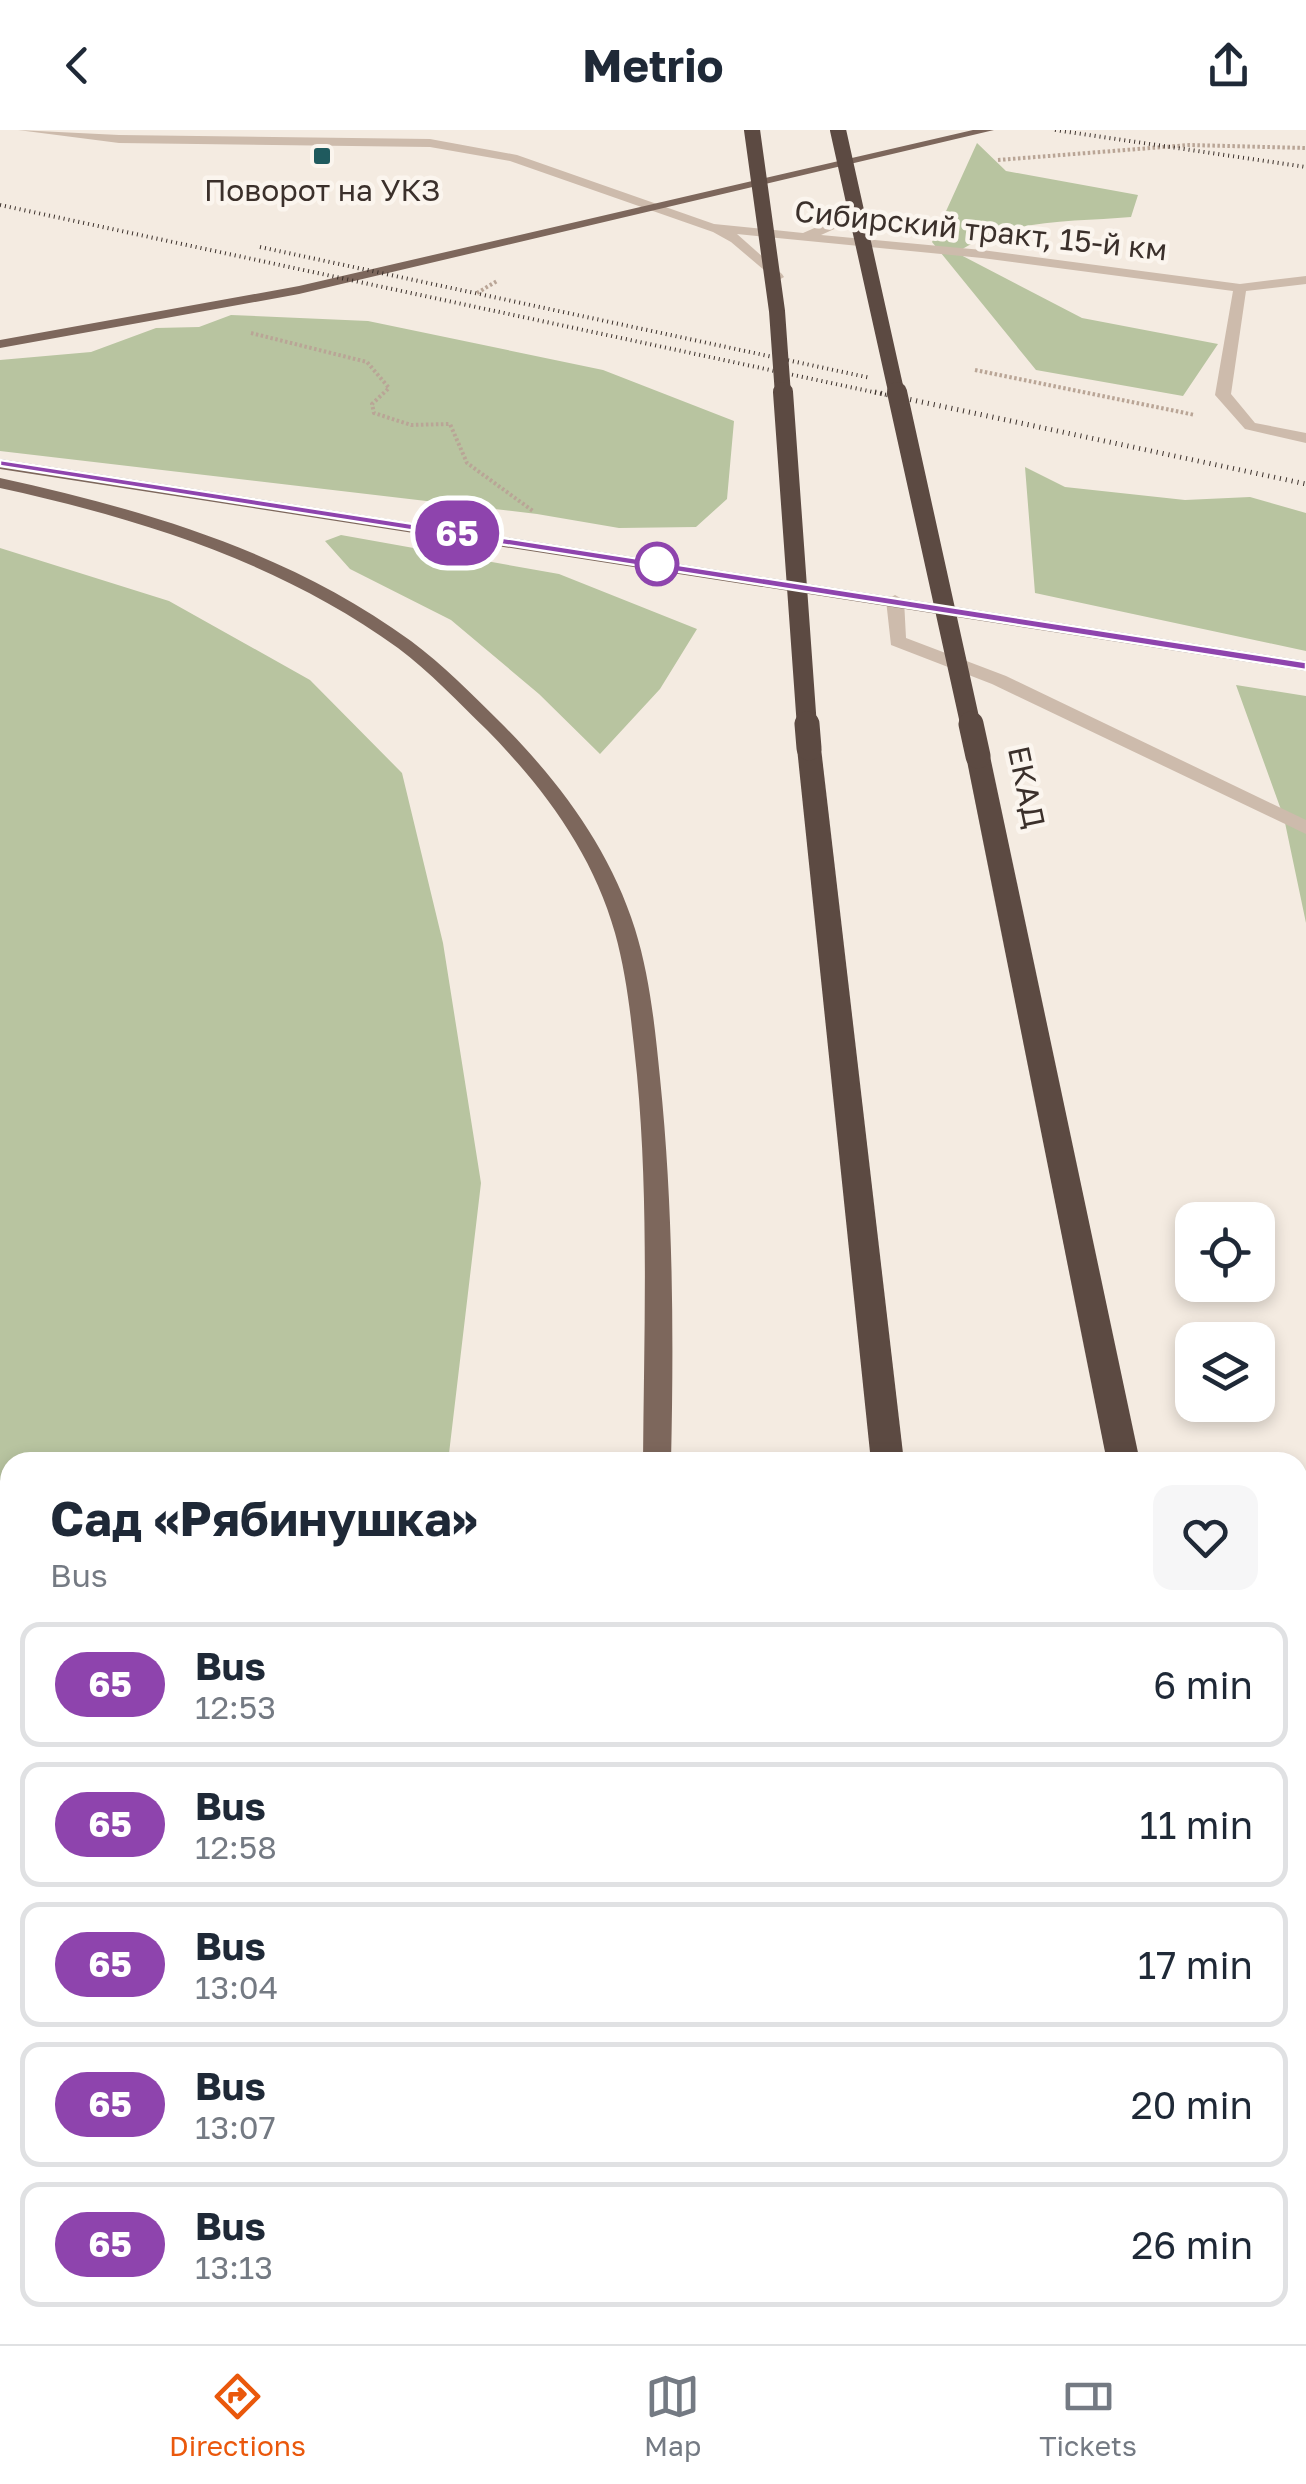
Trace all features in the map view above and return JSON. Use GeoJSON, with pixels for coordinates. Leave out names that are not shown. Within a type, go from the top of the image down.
{"type":"FeatureCollection","features":[{"type":"Feature","properties":{"kind":"highway"},"geometry":{"type":"LineString","coordinates":[[752,130],[777,312],[809,748],[887,1452]]}},
{"type":"Feature","properties":{"kind":"highway","name":"ЕКАД"},"geometry":{"type":"LineString","coordinates":[[838,130],[978,756],[1122,1452]]}},
{"type":"Feature","properties":{"kind":"main road"},"geometry":{"type":"LineString","coordinates":[[0,342],[299,290],[988,130]]}},
{"type":"Feature","properties":{"kind":"main road"},"geometry":{"type":"LineString","coordinates":[[0,464],[1306,666]]}},
{"type":"Feature","properties":{"kind":"main road"},"geometry":{"type":"LineString","coordinates":[[0,484],[188,534],[267,564],[363,616],[407,646],[520,752],[581,828],[620,916],[642,1012],[656,1137],[657,1452]]}},
{"type":"Feature","properties":{"kind":"street","name":"Сибирский тракт, 15-й км"},"geometry":{"type":"LineString","coordinates":[[24,130],[119,138],[394,136],[513,158],[651,210],[712,228],[982,254],[1240,288],[1306,280]]}},
{"type":"Feature","properties":{"kind":"street"},"geometry":{"type":"LineString","coordinates":[[802,238],[858,213]]}},
{"type":"Feature","properties":{"kind":"street"},"geometry":{"type":"LineString","coordinates":[[712,228],[736,239],[777,277]]}},
{"type":"Feature","properties":{"kind":"street"},"geometry":{"type":"LineString","coordinates":[[1240,288],[1223,395],[1250,426],[1306,438]]}},
{"type":"Feature","properties":{"kind":"street"},"geometry":{"type":"LineString","coordinates":[[895,600],[898,642],[998,680],[1306,828]]}},
{"type":"Feature","properties":{"kind":"path"},"geometry":{"type":"LineString","coordinates":[[994,160],[1189,145],[1306,148]]}},
{"type":"Feature","properties":{"kind":"path"},"geometry":{"type":"LineString","coordinates":[[478,293],[496,281]]}},
{"type":"Feature","properties":{"kind":"path"},"geometry":{"type":"LineString","coordinates":[[247,332],[367,362],[389,388],[372,404],[374,413],[411,424],[450,424],[467,463],[538,514]]}},
{"type":"Feature","properties":{"kind":"path"},"geometry":{"type":"LineString","coordinates":[[975,370],[1250,426]]}},
{"type":"Feature","properties":{"kind":"green space"},"geometry":{"type":"Polygon","coordinates":[[[977,143],[1006,171],[1138,195],[1131,217],[1018,228],[996,233],[957,253],[1082,318],[1218,344],[1183,396],[1036,370],[932,242],[977,143]]]}},
{"type":"Feature","properties":{"kind":"green space"},"geometry":{"type":"Polygon","coordinates":[[[231,315],[368,321],[603,370],[734,421],[727,499],[696,527],[619,528],[537,514],[0,451],[0,360],[91,352],[156,328],[199,327],[231,315]]]}},
{"type":"Feature","properties":{"kind":"green space"},"geometry":{"type":"Polygon","coordinates":[[[1025,467],[1065,487],[1185,500],[1250,497],[1306,513],[1306,651],[1035,593],[1025,467]]]}},
{"type":"Feature","properties":{"kind":"green space"},"geometry":{"type":"Polygon","coordinates":[[[341,535],[559,574],[697,629],[660,689],[600,754],[539,694],[451,620],[350,569],[325,541],[341,535]]]}},
{"type":"Feature","properties":{"kind":"green space"},"geometry":{"type":"Polygon","coordinates":[[[0,548],[169,601],[310,680],[402,773],[443,943],[481,1183],[449,1452],[0,1452],[0,548]]]}},
{"type":"Feature","properties":{"kind":"green space"},"geometry":{"type":"Polygon","coordinates":[[[1236,685],[1306,696],[1306,923],[1284,818],[1236,685]]]}},
{"type":"Feature","properties":{"kind":"railway"},"geometry":{"type":"LineString","coordinates":[[1055,130],[1306,167]]}},
{"type":"Feature","properties":{"kind":"railway"},"geometry":{"type":"LineString","coordinates":[[0,205],[887,395]]}},
{"type":"Feature","properties":{"kind":"railway"},"geometry":{"type":"LineString","coordinates":[[260,247],[871,378]]}},
{"type":"Feature","properties":{"kind":"railway"},"geometry":{"type":"LineString","coordinates":[[875,392],[1306,484]]}},
{"type":"Feature","properties":{"kind":"bus line","name":"65"},"geometry":{"type":"LineString","coordinates":[[0,464],[1306,666]]}},
{"type":"Feature","properties":{"kind":"place","name":"Поворот на УКЗ"},"geometry":{"type":"Point","coordinates":[322,156]}}]}
